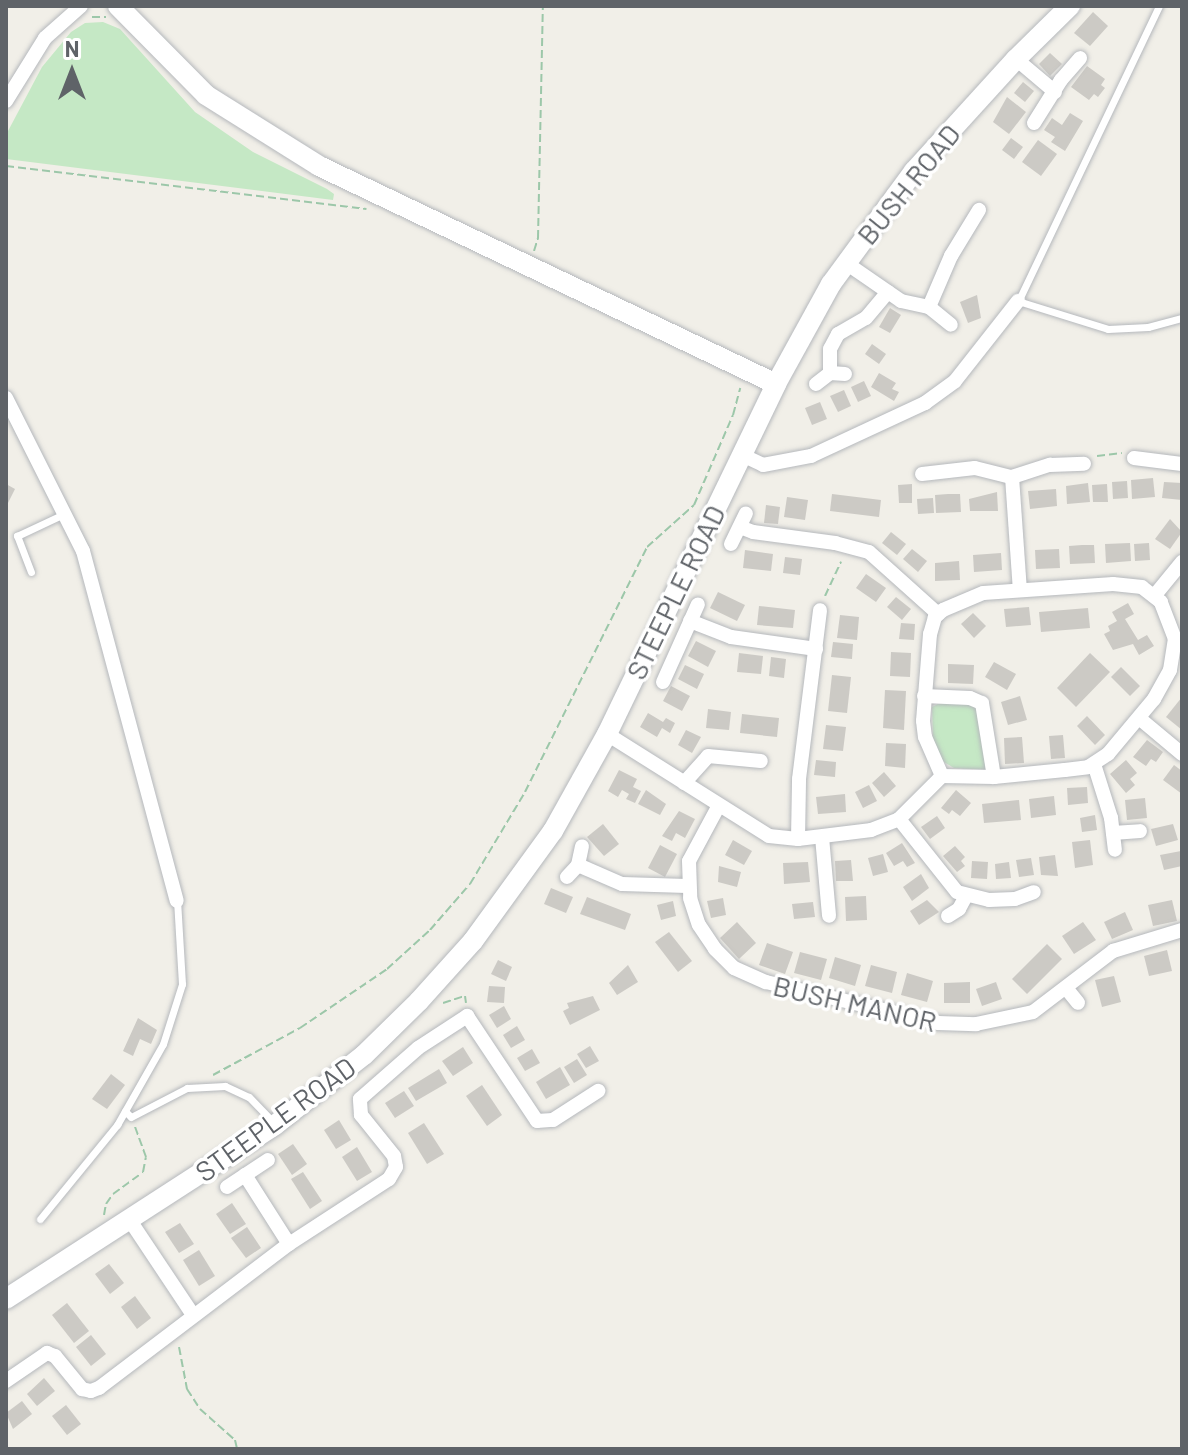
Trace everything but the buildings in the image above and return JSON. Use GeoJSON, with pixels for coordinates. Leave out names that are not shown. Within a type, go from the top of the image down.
{"type":"FeatureCollection","features":[{"type":"Feature","properties":{"kind":"main road"},"geometry":{"type":"LineString","coordinates":[[118,6],[206,95],[269,137],[383,199],[776,384]]}},
{"type":"Feature","properties":{"kind":"main road","name":"BUSH ROAD"},"geometry":{"type":"LineString","coordinates":[[776,384],[846,263],[914,171],[1016,59],[1070,6]]}},
{"type":"Feature","properties":{"kind":"main road","name":"STEEPLE ROAD"},"geometry":{"type":"LineString","coordinates":[[6,1299],[275,1125],[364,1055],[419,1001],[473,941],[553,831],[607,734],[776,384]]}},
{"type":"Feature","properties":{"kind":"street"},"geometry":{"type":"LineString","coordinates":[[6,101],[45,38],[81,6]]}},
{"type":"Feature","properties":{"kind":"street"},"geometry":{"type":"LineString","coordinates":[[1034,123],[1080,58]]}},
{"type":"Feature","properties":{"kind":"street"},"geometry":{"type":"LineString","coordinates":[[1016,59],[1055,92]]}},
{"type":"Feature","properties":{"kind":"street"},"geometry":{"type":"LineString","coordinates":[[929,307],[951,256],[979,210]]}},
{"type":"Feature","properties":{"kind":"street"},"geometry":{"type":"LineString","coordinates":[[846,263],[901,301],[929,307],[951,325]]}},
{"type":"Feature","properties":{"kind":"street"},"geometry":{"type":"LineString","coordinates":[[816,384],[838,373],[830,349],[838,334],[866,318],[888,292]]}},
{"type":"Feature","properties":{"kind":"street"},"geometry":{"type":"LineString","coordinates":[[742,455],[763,465],[811,456],[925,403],[955,381],[1018,301]]}},
{"type":"Feature","properties":{"kind":"street"},"geometry":{"type":"LineString","coordinates":[[6,398],[83,551],[177,901]]}},
{"type":"Feature","properties":{"kind":"street"},"geometry":{"type":"LineString","coordinates":[[1134,458],[1182,464]]}},
{"type":"Feature","properties":{"kind":"street"},"geometry":{"type":"LineString","coordinates":[[922,474],[975,468],[1012,477],[1050,465],[1084,464]]}},
{"type":"Feature","properties":{"kind":"street"},"geometry":{"type":"LineString","coordinates":[[1012,477],[1020,590]]}},
{"type":"Feature","properties":{"kind":"street"},"geometry":{"type":"LineString","coordinates":[[731,544],[743,520],[753,532],[845,545],[876,558],[938,614]]}},
{"type":"Feature","properties":{"kind":"street"},"geometry":{"type":"LineString","coordinates":[[1155,595],[1182,562]]}},
{"type":"Feature","properties":{"kind":"street"},"geometry":{"type":"LineString","coordinates":[[607,734],[718,807],[769,836],[798,839],[871,830],[899,819],[942,776],[994,777],[1094,764],[1139,718],[1167,678],[1179,646],[1169,618],[1155,595],[1124,584],[1020,590],[975,595],[938,614],[930,634],[923,729],[942,776]]}},
{"type":"Feature","properties":{"kind":"street"},"geometry":{"type":"LineString","coordinates":[[663,682],[698,604]]}},
{"type":"Feature","properties":{"kind":"street"},"geometry":{"type":"LineString","coordinates":[[798,839],[799,779],[820,610]]}},
{"type":"Feature","properties":{"kind":"street"},"geometry":{"type":"LineString","coordinates":[[690,621],[731,637],[816,649]]}},
{"type":"Feature","properties":{"kind":"street"},"geometry":{"type":"LineString","coordinates":[[924,696],[970,698],[982,703],[994,777]]}},
{"type":"Feature","properties":{"kind":"street"},"geometry":{"type":"LineString","coordinates":[[1139,718],[1182,754]]}},
{"type":"Feature","properties":{"kind":"street"},"geometry":{"type":"LineString","coordinates":[[684,783],[708,756],[761,761]]}},
{"type":"Feature","properties":{"kind":"street"},"geometry":{"type":"LineString","coordinates":[[1094,764],[1115,850]]}},
{"type":"Feature","properties":{"kind":"street","name":"BUSH MANOR"},"geometry":{"type":"LineString","coordinates":[[718,807],[693,851],[687,886],[699,925],[715,949],[734,968],[766,982],[959,1026],[1022,1016],[1066,988],[1113,951],[1182,930]]}},
{"type":"Feature","properties":{"kind":"street"},"geometry":{"type":"LineString","coordinates":[[899,819],[945,880],[966,896],[1007,900],[1034,892]]}},
{"type":"Feature","properties":{"kind":"street"},"geometry":{"type":"LineString","coordinates":[[1113,833],[1140,831]]}},
{"type":"Feature","properties":{"kind":"street"},"geometry":{"type":"LineString","coordinates":[[822,837],[829,916]]}},
{"type":"Feature","properties":{"kind":"street"},"geometry":{"type":"LineString","coordinates":[[567,877],[578,865],[582,846]]}},
{"type":"Feature","properties":{"kind":"street"},"geometry":{"type":"LineString","coordinates":[[578,865],[622,884],[687,886]]}},
{"type":"Feature","properties":{"kind":"street"},"geometry":{"type":"LineString","coordinates":[[948,916],[959,909],[966,896]]}},
{"type":"Feature","properties":{"kind":"street"},"geometry":{"type":"LineString","coordinates":[[1066,988],[1078,1003]]}},
{"type":"Feature","properties":{"kind":"street"},"geometry":{"type":"LineString","coordinates":[[6,1381],[47,1353],[55,1356],[79,1386],[95,1390],[289,1244],[392,1176],[396,1167],[394,1156],[361,1115],[360,1099],[418,1048],[467,1016],[537,1121],[553,1120],[598,1091]]}},
{"type":"Feature","properties":{"kind":"street"},"geometry":{"type":"LineString","coordinates":[[227,1187],[268,1160]]}},
{"type":"Feature","properties":{"kind":"street"},"geometry":{"type":"LineString","coordinates":[[245,1175],[289,1244]]}},
{"type":"Feature","properties":{"kind":"street"},"geometry":{"type":"LineString","coordinates":[[129,1219],[193,1315]]}},
{"type":"Feature","properties":{"kind":"lane"},"geometry":{"type":"LineString","coordinates":[[1159,6],[1018,301],[1108,329],[1148,327],[1182,318]]}},
{"type":"Feature","properties":{"kind":"lane"},"geometry":{"type":"LineString","coordinates":[[31,572],[17,536],[64,514]]}},
{"type":"Feature","properties":{"kind":"lane"},"geometry":{"type":"LineString","coordinates":[[40,1219],[128,1114],[163,1044],[182,984],[177,901]]}},
{"type":"Feature","properties":{"kind":"lane"},"geometry":{"type":"LineString","coordinates":[[128,1114],[187,1088],[225,1086],[249,1097],[275,1125]]}},
{"type":"Feature","properties":{"kind":"path"},"geometry":{"type":"LineString","coordinates":[[528,267],[538,238],[543,6]]}},
{"type":"Feature","properties":{"kind":"path"},"geometry":{"type":"LineString","coordinates":[[6,166],[361,209],[377,208],[383,199]]}},
{"type":"Feature","properties":{"kind":"path"},"geometry":{"type":"LineString","coordinates":[[1084,464],[1107,454],[1122,452],[1134,458]]}},
{"type":"Feature","properties":{"kind":"path"},"geometry":{"type":"LineString","coordinates":[[187,1088],[300,1028],[387,969],[430,930],[470,884],[525,792],[647,547],[694,505]]}},
{"type":"Feature","properties":{"kind":"path"},"geometry":{"type":"LineString","coordinates":[[820,610],[845,545]]}},
{"type":"Feature","properties":{"kind":"path"},"geometry":{"type":"LineString","coordinates":[[419,1001],[431,1007],[465,996],[467,1016]]}},
{"type":"Feature","properties":{"kind":"path"},"geometry":{"type":"LineString","coordinates":[[111,1232],[104,1219],[106,1204],[143,1172],[146,1157],[128,1114]]}},
{"type":"Feature","properties":{"kind":"path"},"geometry":{"type":"LineString","coordinates":[[177,1327],[187,1389],[200,1409],[235,1440],[237,1449]]}},
{"type":"Feature","properties":{"kind":"green space"},"geometry":{"type":"Polygon","coordinates":[[[103,22],[120,29],[195,112],[253,152],[327,189],[334,194],[333,200],[6,159],[8,131],[42,67],[71,32],[85,23],[103,22]]]}},
{"type":"Feature","properties":{"kind":"green space"},"geometry":{"type":"Polygon","coordinates":[[[944,701],[976,706],[986,770],[954,768],[939,759],[933,738],[932,707],[944,701]]]}}]}
